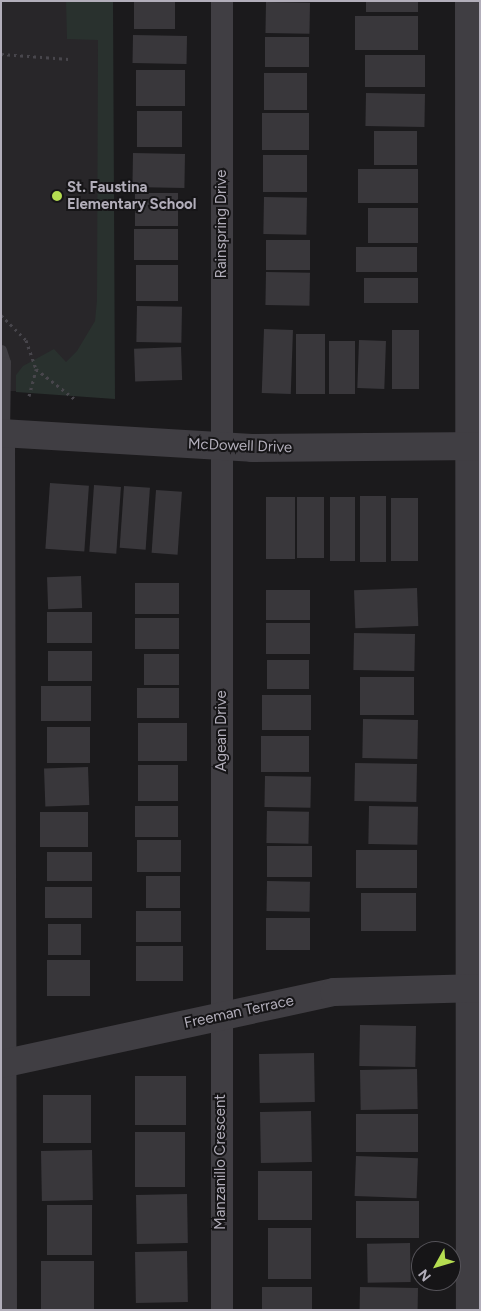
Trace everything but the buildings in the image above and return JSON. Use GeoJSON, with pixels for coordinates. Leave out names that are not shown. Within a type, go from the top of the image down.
{"type":"FeatureCollection","features":[{"type":"Feature","properties":{"kind":"street","name":"Rainspring Drive"},"geometry":{"type":"LineString","coordinates":[[221,446],[222,1]]}},
{"type":"Feature","properties":{"kind":"street"},"geometry":{"type":"LineString","coordinates":[[469,1],[475,446],[475,1250],[470,1310]]}},
{"type":"Feature","properties":{"kind":"street","name":"McDowell Drive"},"geometry":{"type":"LineString","coordinates":[[2,433],[221,446],[475,446]]}},
{"type":"Feature","properties":{"kind":"street"},"geometry":{"type":"LineString","coordinates":[[2,433],[6,1310]]}},
{"type":"Feature","properties":{"kind":"street","name":"Agean Drive"},"geometry":{"type":"LineString","coordinates":[[221,446],[222,1015]]}},
{"type":"Feature","properties":{"kind":"street","name":"Freeman Terrace"},"geometry":{"type":"LineString","coordinates":[[4,1064],[334,992],[475,988]]}},
{"type":"Feature","properties":{"kind":"street","name":"Manzanillo Crescent"},"geometry":{"type":"LineString","coordinates":[[222,1015],[222,1310]]}},
{"type":"Feature","properties":{"kind":"lane"},"geometry":{"type":"LineString","coordinates":[[1,350],[5,362],[2,433]]}},
{"type":"Feature","properties":{"kind":"path"},"geometry":{"type":"LineString","coordinates":[[1,54],[70,59]]}},
{"type":"Feature","properties":{"kind":"path"},"geometry":{"type":"LineString","coordinates":[[1,315],[26,340],[36,369],[76,400]]}},
{"type":"Feature","properties":{"kind":"path"},"geometry":{"type":"LineString","coordinates":[[29,396],[36,369]]}},
{"type":"Feature","properties":{"kind":"shaded area","name":"St. Faustina Elementary School"},"geometry":{"type":"Polygon","coordinates":[[[1,1],[113,1],[113,391],[1,391],[1,1]]]}},
{"type":"Feature","properties":{"kind":"shaded area"},"geometry":{"type":"Polygon","coordinates":[[[66,1],[113,1],[115,399],[16,392],[16,375],[23,366],[54,349],[66,362],[77,351],[95,321],[97,300],[98,40],[67,39],[66,1]]]}},
{"type":"Feature","properties":{"kind":"place","name":"St. Faustina Elementary School"},"geometry":{"type":"Point","coordinates":[57,196]}}]}
